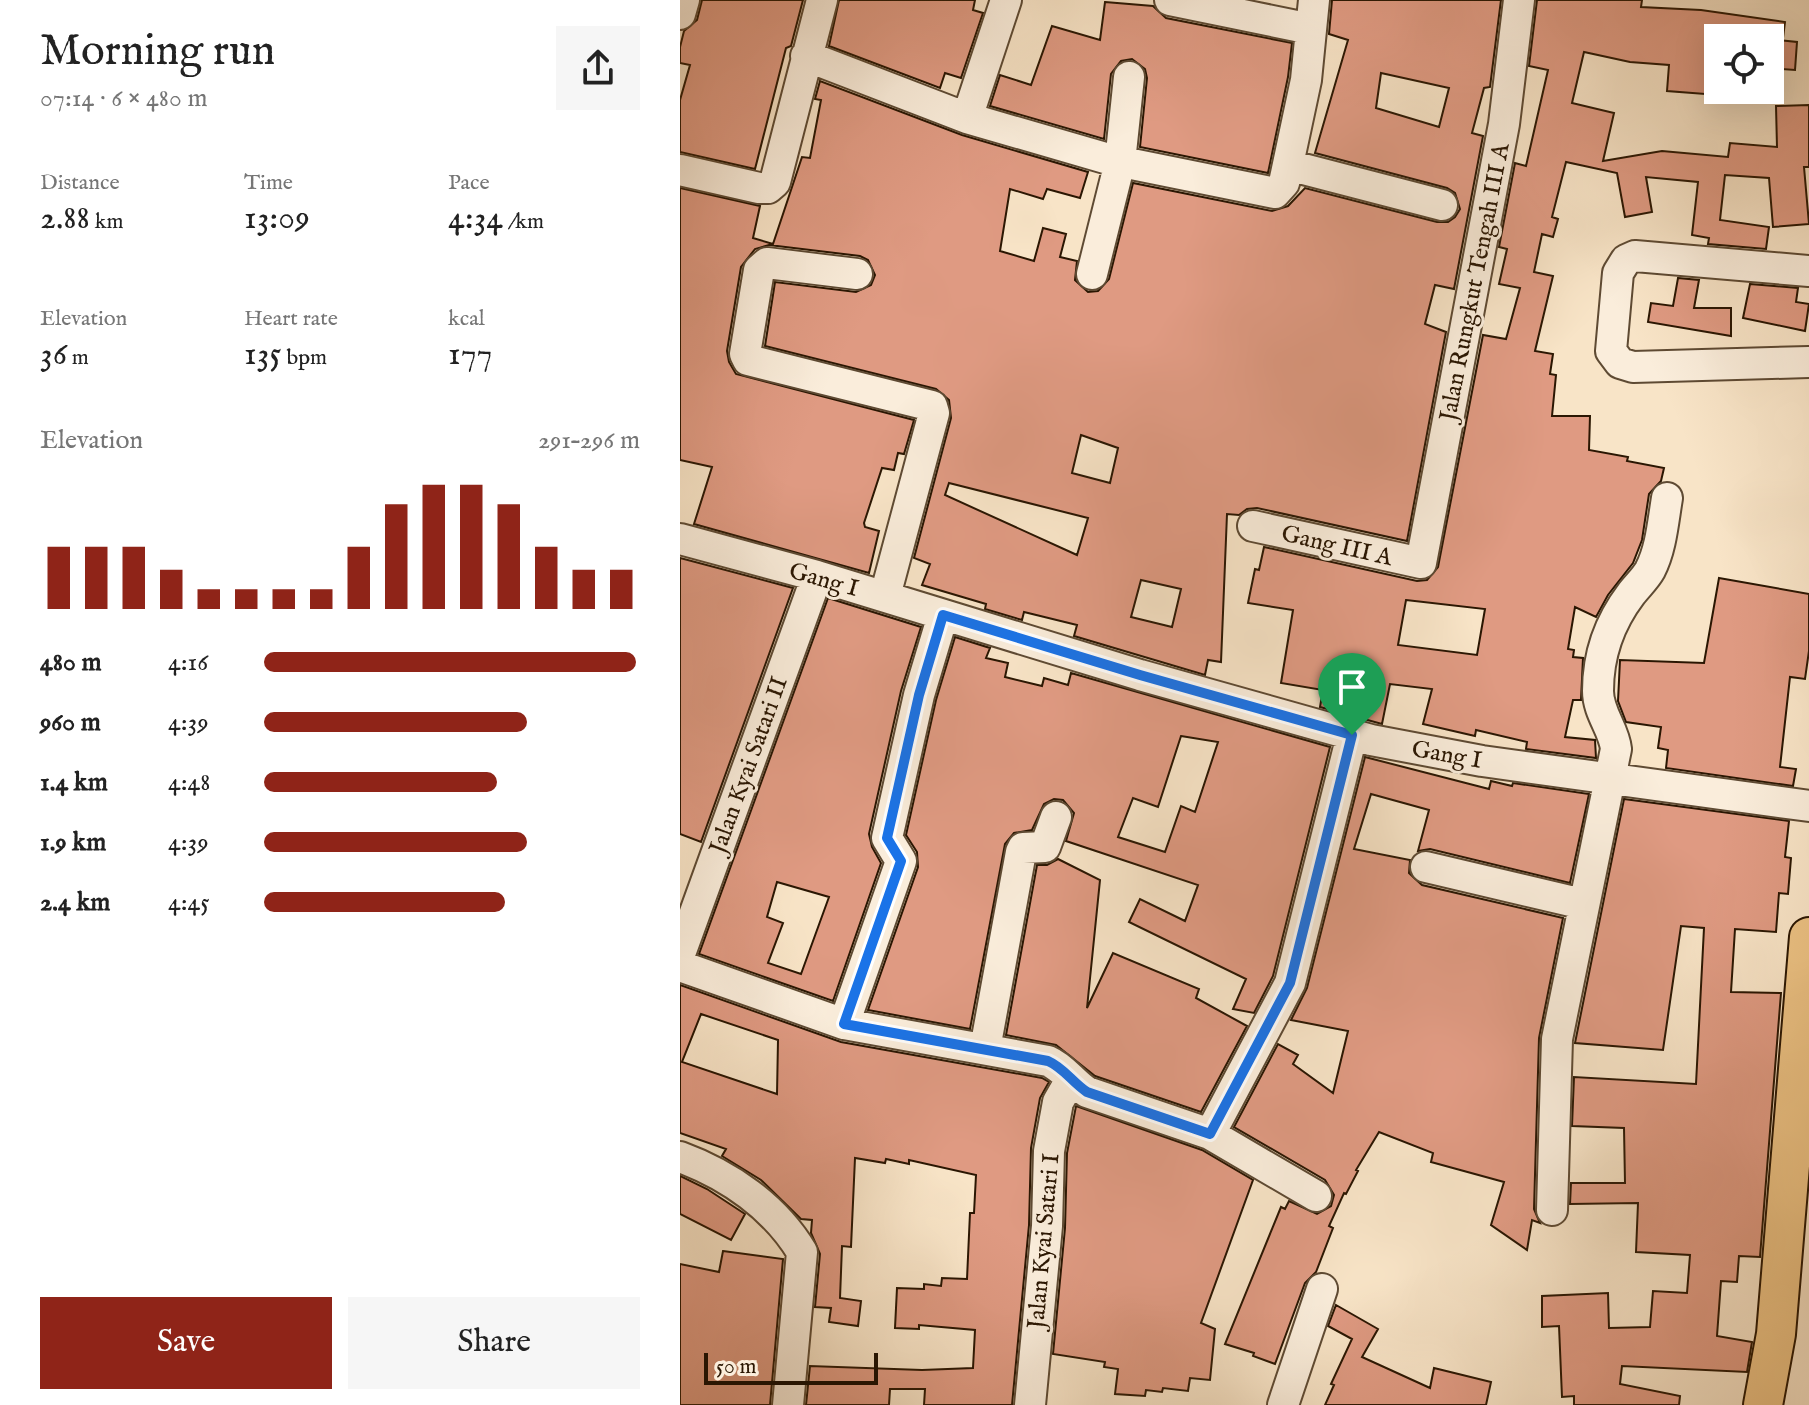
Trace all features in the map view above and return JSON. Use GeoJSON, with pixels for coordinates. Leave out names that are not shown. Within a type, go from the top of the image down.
{"type":"FeatureCollection","features":[{"type":"Feature","properties":{"kind":"main road"},"geometry":{"type":"LineString","coordinates":[[1763,1405],[1776,1334],[1807,996],[1809,937]]}},
{"type":"Feature","properties":{"kind":"street"},"geometry":{"type":"LineString","coordinates":[[680,14],[684,0]]}},
{"type":"Feature","properties":{"kind":"street"},"geometry":{"type":"LineString","coordinates":[[680,170],[768,188],[775,182],[822,0]]}},
{"type":"Feature","properties":{"kind":"street"},"geometry":{"type":"LineString","coordinates":[[967,118],[1006,0]]}},
{"type":"Feature","properties":{"kind":"street"},"geometry":{"type":"LineString","coordinates":[[806,56],[967,118],[1120,162],[1275,193],[1284,183],[1306,80],[1312,15],[1170,0]]}},
{"type":"Feature","properties":{"kind":"street","name":"Jalan Rungkut Tengah III A"},"geometry":{"type":"LineString","coordinates":[[1421,563],[1504,124],[1519,0]]}},
{"type":"Feature","properties":{"kind":"street"},"geometry":{"type":"LineString","coordinates":[[1092,274],[1120,162],[1129,77]]}},
{"type":"Feature","properties":{"kind":"street"},"geometry":{"type":"LineString","coordinates":[[1288,165],[1442,205]]}},
{"type":"Feature","properties":{"kind":"street"},"geometry":{"type":"LineString","coordinates":[[1809,271],[1635,256],[1626,260],[1618,273],[1611,351],[1620,363],[1633,367],[1809,362]]}},
{"type":"Feature","properties":{"kind":"street"},"geometry":{"type":"LineString","coordinates":[[857,274],[767,263],[759,270],[745,354],[748,360],[932,406],[934,413],[885,596]]}},
{"type":"Feature","properties":{"kind":"street"},"geometry":{"type":"LineString","coordinates":[[1552,1210],[1557,1039],[1612,778],[1615,741],[1598,694],[1605,638],[1629,596],[1649,572],[1656,554],[1667,498]]}},
{"type":"Feature","properties":{"kind":"street","name":"Gang III A"},"geometry":{"type":"LineString","coordinates":[[1253,526],[1421,563]]}},
{"type":"Feature","properties":{"kind":"street","name":"Gang I"},"geometry":{"type":"LineString","coordinates":[[680,539],[817,576],[1140,675],[1352,735],[1482,761],[1809,806]]}},
{"type":"Feature","properties":{"kind":"street","name":"Jalan Kyai Satari II"},"geometry":{"type":"LineString","coordinates":[[680,954],[817,576]]}},
{"type":"Feature","properties":{"kind":"street"},"geometry":{"type":"LineString","coordinates":[[844,1024],[901,861],[887,838],[919,695],[943,615]]}},
{"type":"Feature","properties":{"kind":"street"},"geometry":{"type":"LineString","coordinates":[[1210,1134],[1290,983],[1352,735]]}},
{"type":"Feature","properties":{"kind":"street"},"geometry":{"type":"LineString","coordinates":[[985,1049],[1021,852],[1023,848],[1045,847],[1056,817]]}},
{"type":"Feature","properties":{"kind":"street"},"geometry":{"type":"LineString","coordinates":[[1426,867],[1583,904]]}},
{"type":"Feature","properties":{"kind":"street"},"geometry":{"type":"LineString","coordinates":[[680,966],[844,1024],[1048,1061],[1060,1066],[1070,1081],[1087,1092],[1210,1134],[1316,1196]]}},
{"type":"Feature","properties":{"kind":"street","name":"Jalan Kyai Satari I"},"geometry":{"type":"LineString","coordinates":[[1030,1405],[1047,1226],[1049,1151],[1058,1102],[1070,1081]]}},
{"type":"Feature","properties":{"kind":"street"},"geometry":{"type":"LineString","coordinates":[[680,1157],[719,1172],[769,1211],[802,1252],[788,1405]]}},
{"type":"Feature","properties":{"kind":"street"},"geometry":{"type":"LineString","coordinates":[[1283,1405],[1322,1289]]}},
{"type":"Feature","properties":{"kind":"building"},"geometry":{"type":"Polygon","coordinates":[[[702,0],[803,0],[791,46],[786,48],[755,169],[680,152],[680,100],[690,65],[680,63],[680,47],[684,31],[697,20],[702,0]]]}},
{"type":"Feature","properties":{"kind":"building"},"geometry":{"type":"Polygon","coordinates":[[[839,0],[975,0],[973,10],[983,13],[961,78],[945,73],[940,88],[829,46],[839,0]]]}},
{"type":"Feature","properties":{"kind":"building"},"geometry":{"type":"Polygon","coordinates":[[[1332,0],[1501,0],[1490,87],[1484,88],[1472,133],[1483,136],[1454,289],[1435,285],[1425,324],[1446,332],[1407,541],[1257,508],[1247,509],[1239,515],[1227,514],[1221,662],[1208,660],[1205,675],[1074,636],[1077,625],[1024,612],[1022,620],[985,609],[986,604],[922,585],[930,564],[914,558],[951,418],[949,400],[936,389],[765,346],[775,282],[856,292],[871,285],[875,275],[868,260],[860,256],[769,245],[755,249],[741,267],[727,351],[736,374],[914,420],[904,454],[898,453],[894,470],[882,468],[864,523],[865,527],[879,531],[869,573],[694,524],[712,467],[680,460],[680,188],[760,206],[753,238],[773,244],[802,157],[810,158],[821,100],[815,99],[820,81],[962,135],[1088,172],[1080,198],[1047,189],[1043,199],[1010,189],[1000,251],[1034,261],[1043,228],[1066,234],[1060,257],[1077,261],[1075,280],[1088,292],[1098,291],[1109,279],[1133,183],[1272,211],[1288,206],[1305,188],[1437,222],[1448,222],[1460,209],[1455,193],[1447,188],[1315,153],[1348,40],[1329,34],[1332,0]],[[1381,73],[1376,108],[1439,127],[1449,88],[1381,73]],[[1081,435],[1072,473],[1110,483],[1118,448],[1081,435]],[[949,483],[945,495],[1077,555],[1088,518],[949,483]],[[1141,580],[1131,617],[1172,627],[1181,589],[1141,580]]]}},
{"type":"Feature","properties":{"kind":"building"},"geometry":{"type":"Polygon","coordinates":[[[1537,0],[1642,0],[1641,7],[1701,10],[1785,22],[1784,30],[1784,24],[1704,24],[1704,94],[1667,91],[1669,65],[1630,62],[1584,52],[1572,103],[1614,113],[1603,161],[1662,151],[1728,157],[1730,143],[1777,147],[1776,106],[1809,105],[1809,167],[1804,167],[1809,224],[1773,227],[1769,178],[1725,175],[1720,220],[1769,227],[1766,249],[1708,244],[1709,238],[1692,235],[1698,182],[1646,177],[1652,212],[1625,217],[1617,173],[1566,162],[1552,217],[1558,219],[1553,237],[1542,234],[1534,272],[1553,276],[1535,351],[1553,354],[1550,374],[1556,375],[1552,416],[1590,416],[1589,450],[1664,468],[1661,481],[1649,494],[1642,540],[1633,563],[1608,595],[1596,617],[1575,607],[1568,649],[1574,650],[1573,657],[1583,658],[1581,700],[1573,700],[1565,737],[1595,740],[1596,758],[1526,749],[1527,742],[1476,730],[1475,736],[1423,724],[1432,689],[1390,684],[1382,724],[1320,707],[1323,690],[1281,683],[1293,610],[1248,603],[1255,569],[1259,570],[1264,547],[1417,581],[1427,580],[1438,567],[1483,335],[1506,339],[1520,288],[1499,284],[1507,249],[1499,247],[1515,163],[1526,166],[1548,70],[1529,66],[1537,0]],[[1406,600],[1398,645],[1477,655],[1485,609],[1406,600]]]}},
{"type":"Feature","properties":{"kind":"building"},"geometry":{"type":"Polygon","coordinates":[[[1105,2],[1153,6],[1166,18],[1292,43],[1268,173],[1140,147],[1147,78],[1145,69],[1132,59],[1121,61],[1111,74],[1104,139],[990,106],[1000,75],[1031,85],[1052,26],[1100,40],[1105,2]]]}},
{"type":"Feature","properties":{"kind":"building"},"geometry":{"type":"Polygon","coordinates":[[[1784,41],[1797,42],[1795,70],[1784,69],[1784,41]]]}},
{"type":"Feature","properties":{"kind":"building"},"geometry":{"type":"Polygon","coordinates":[[[1678,278],[1699,280],[1694,308],[1731,308],[1731,336],[1648,322],[1651,303],[1673,306],[1678,278]]]}},
{"type":"Feature","properties":{"kind":"building"},"geometry":{"type":"Polygon","coordinates":[[[1750,284],[1798,288],[1796,302],[1809,304],[1805,331],[1743,318],[1750,284]]]}},
{"type":"Feature","properties":{"kind":"building"},"geometry":{"type":"Polygon","coordinates":[[[680,558],[793,588],[701,842],[680,834],[680,558]]]}},
{"type":"Feature","properties":{"kind":"building"},"geometry":{"type":"Polygon","coordinates":[[[1719,578],[1809,594],[1809,651],[1805,679],[1790,677],[1780,767],[1796,769],[1793,786],[1666,768],[1668,750],[1658,748],[1661,727],[1626,722],[1618,701],[1620,660],[1704,663],[1719,578]]]}},
{"type":"Feature","properties":{"kind":"building"},"geometry":{"type":"Polygon","coordinates":[[[828,598],[921,627],[901,691],[869,834],[881,863],[833,1001],[699,954],[828,598]],[[777,882],[767,917],[783,923],[768,963],[801,974],[829,897],[777,882]]]}},
{"type":"Feature","properties":{"kind":"building"},"geometry":{"type":"Polygon","coordinates":[[[955,637],[990,648],[986,658],[1008,663],[1005,677],[1042,686],[1044,678],[1068,685],[1071,673],[1330,747],[1273,976],[1254,1013],[1233,1009],[1246,979],[1129,922],[1140,899],[1185,921],[1198,885],[1066,841],[1074,813],[1063,800],[1054,799],[1044,804],[1032,830],[1014,833],[1005,844],[970,1029],[868,1010],[918,867],[917,852],[906,835],[936,700],[955,637]],[[1181,736],[1158,807],[1133,798],[1118,837],[1165,852],[1181,806],[1195,812],[1218,742],[1181,736]]]}},
{"type":"Feature","properties":{"kind":"building"},"geometry":{"type":"Polygon","coordinates":[[[1365,757],[1489,789],[1491,781],[1589,794],[1570,883],[1430,849],[1418,851],[1429,810],[1371,794],[1354,849],[1410,860],[1409,873],[1422,885],[1563,918],[1539,1038],[1534,1209],[1540,1223],[1532,1220],[1527,1250],[1491,1225],[1504,1182],[1431,1162],[1433,1153],[1379,1132],[1356,1170],[1329,1226],[1333,1228],[1316,1272],[1305,1283],[1275,1364],[1253,1356],[1254,1353],[1225,1344],[1281,1207],[1285,1209],[1289,1201],[1317,1214],[1331,1206],[1334,1195],[1325,1180],[1234,1127],[1278,1044],[1298,1055],[1293,1064],[1333,1093],[1348,1031],[1291,1020],[1307,988],[1365,757]]]}},
{"type":"Feature","properties":{"kind":"building"},"geometry":{"type":"Polygon","coordinates":[[[1624,799],[1789,821],[1785,857],[1791,858],[1788,894],[1779,893],[1776,932],[1735,929],[1731,992],[1781,993],[1760,1257],[1739,1256],[1737,1282],[1721,1281],[1717,1336],[1752,1342],[1747,1372],[1622,1366],[1620,1384],[1680,1396],[1679,1405],[1574,1405],[1574,1396],[1562,1397],[1559,1326],[1542,1327],[1542,1296],[1608,1293],[1609,1328],[1650,1327],[1653,1291],[1687,1293],[1690,1255],[1636,1252],[1638,1203],[1570,1204],[1571,1183],[1625,1183],[1624,1128],[1572,1126],[1574,1077],[1696,1084],[1704,928],[1681,926],[1663,1050],[1575,1043],[1624,799]]]}},
{"type":"Feature","properties":{"kind":"building"},"geometry":{"type":"Polygon","coordinates":[[[1058,859],[1100,880],[1087,1008],[1113,953],[1199,989],[1196,998],[1247,1026],[1201,1112],[1095,1076],[1056,1045],[1006,1035],[1037,865],[1047,865],[1058,859]]]}},
{"type":"Feature","properties":{"kind":"building"},"geometry":{"type":"Polygon","coordinates":[[[680,985],[841,1042],[1042,1078],[1049,1082],[1040,1098],[1031,1148],[1029,1225],[1012,1405],[924,1405],[925,1389],[890,1389],[889,1405],[806,1405],[810,1366],[922,1370],[973,1368],[975,1330],[919,1325],[919,1329],[895,1328],[897,1288],[924,1289],[924,1284],[941,1286],[942,1278],[967,1279],[970,1213],[974,1213],[976,1175],[909,1160],[909,1164],[886,1159],[885,1163],[855,1158],[851,1247],[842,1246],[840,1298],[861,1301],[858,1326],[829,1322],[831,1308],[815,1307],[820,1254],[811,1233],[812,1220],[801,1219],[761,1180],[722,1156],[726,1149],[680,1133],[680,985]],[[701,1014],[682,1062],[777,1094],[778,1040],[701,1014]]]}},
{"type":"Feature","properties":{"kind":"building"},"geometry":{"type":"Polygon","coordinates":[[[1076,1106],[1202,1150],[1253,1180],[1201,1323],[1215,1329],[1210,1380],[1190,1378],[1188,1391],[1163,1388],[1162,1392],[1146,1390],[1145,1396],[1115,1394],[1118,1369],[1104,1367],[1105,1362],[1053,1354],[1065,1228],[1067,1153],[1076,1106]]]}},
{"type":"Feature","properties":{"kind":"building"},"geometry":{"type":"Polygon","coordinates":[[[680,1176],[707,1189],[745,1214],[731,1240],[680,1214],[680,1176]]]}},
{"type":"Feature","properties":{"kind":"building"},"geometry":{"type":"Polygon","coordinates":[[[723,1251],[783,1259],[770,1405],[680,1405],[680,1264],[719,1272],[723,1251]]]}},
{"type":"Feature","properties":{"kind":"building"},"geometry":{"type":"Polygon","coordinates":[[[1336,1305],[1378,1329],[1362,1357],[1430,1388],[1434,1368],[1491,1382],[1486,1405],[1325,1405],[1352,1339],[1328,1326],[1336,1305]]]}},
{"type":"Feature","properties":{"kind":"route"},"geometry":{"type":"LineString","coordinates":[[943,615],[1352,735],[1290,983],[1210,1134],[1087,1092],[1070,1081],[1060,1066],[1048,1061],[844,1024],[901,861],[887,838],[919,695],[943,615]]}}]}
